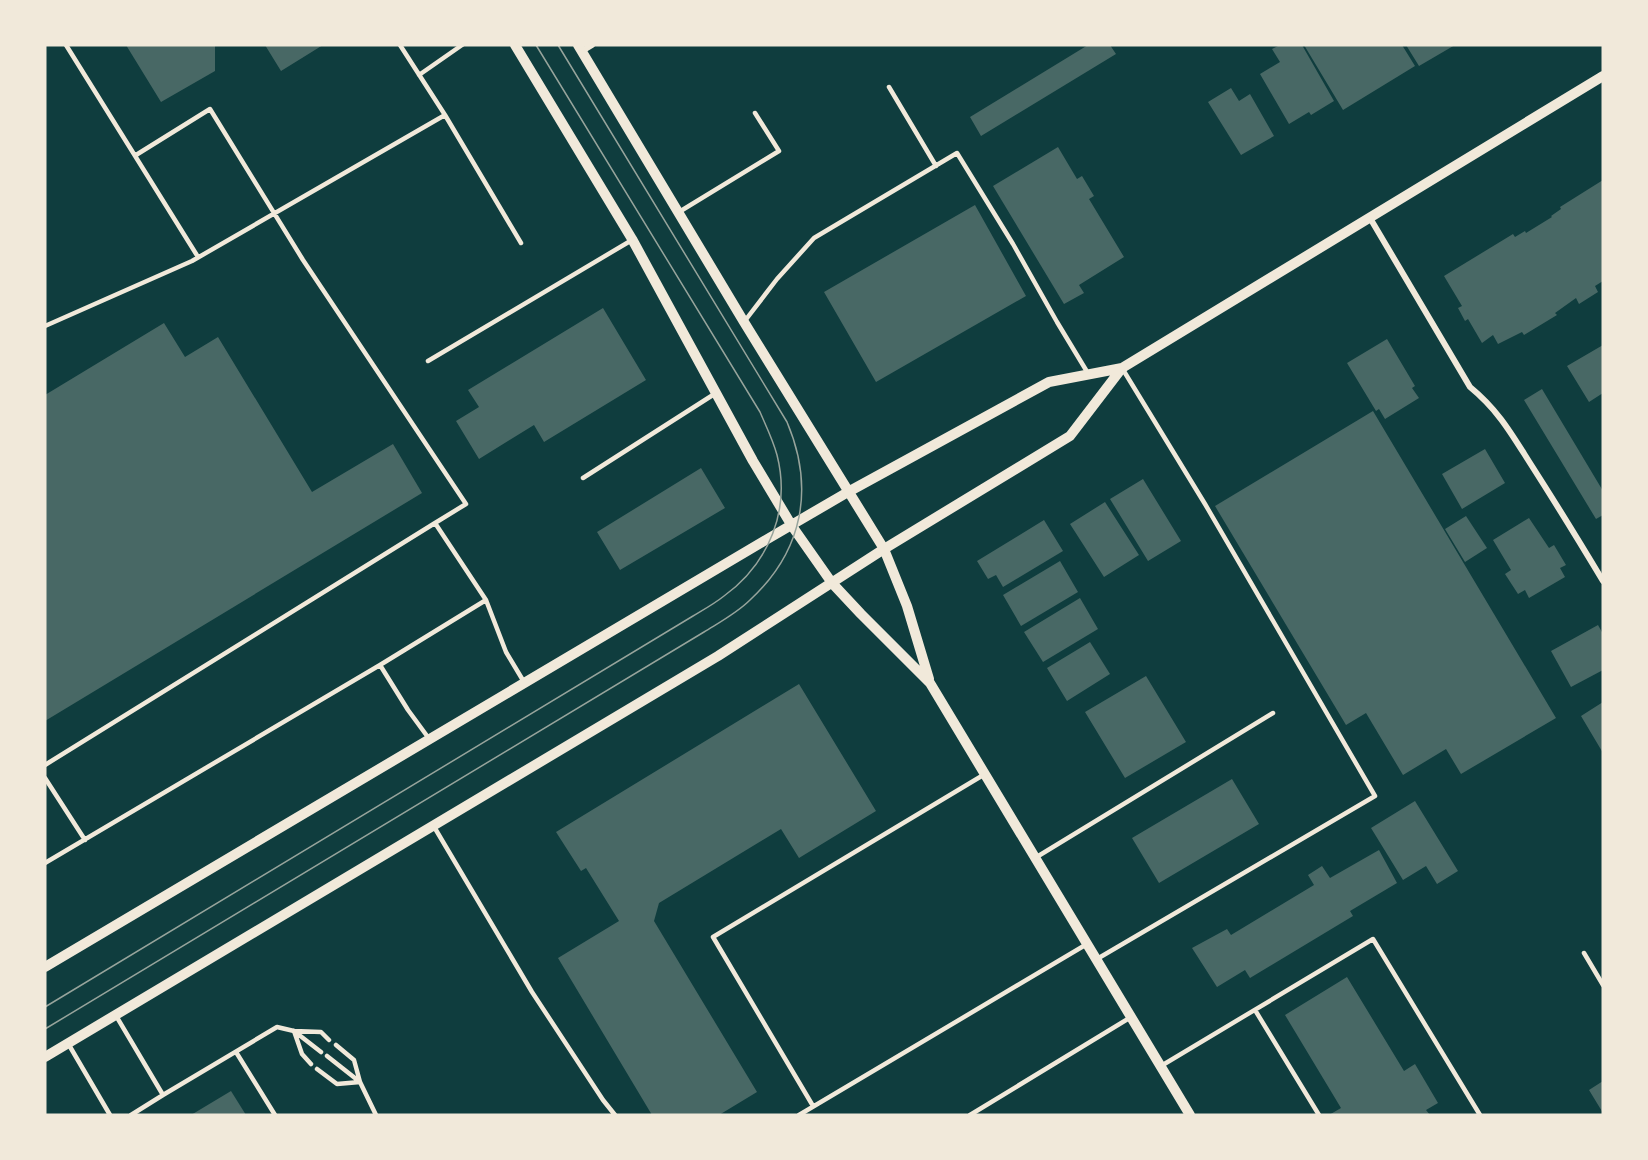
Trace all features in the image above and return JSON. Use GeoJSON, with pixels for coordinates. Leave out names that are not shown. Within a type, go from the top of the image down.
{"type":"FeatureCollection","features":[{"type":"Feature","properties":{"kind":"street"},"geometry":{"type":"LineString","coordinates":[[515,45],[633,239],[753,461],[792,526],[832,583],[930,683],[1190,1115]]}},
{"type":"Feature","properties":{"kind":"street"},"geometry":{"type":"LineString","coordinates":[[584,47],[744,322],[884,549],[907,606],[930,683]]}},
{"type":"Feature","properties":{"kind":"street"},"geometry":{"type":"LineString","coordinates":[[45,967],[848,492],[1049,382],[1122,368],[1603,76]]}},
{"type":"Feature","properties":{"kind":"street"},"geometry":{"type":"LineString","coordinates":[[1370,218],[1470,387],[1486,399],[1497,412],[1603,580]]}},
{"type":"Feature","properties":{"kind":"street"},"geometry":{"type":"LineString","coordinates":[[45,1057],[718,656],[884,549],[1070,436],[1122,368]]}},
{"type":"Feature","properties":{"kind":"lane"},"geometry":{"type":"LineString","coordinates":[[66,45],[198,257]]}},
{"type":"Feature","properties":{"kind":"lane"},"geometry":{"type":"LineString","coordinates":[[400,45],[446,115],[521,243]]}},
{"type":"Feature","properties":{"kind":"lane"},"geometry":{"type":"LineString","coordinates":[[419,75],[462,45]]}},
{"type":"Feature","properties":{"kind":"lane"},"geometry":{"type":"LineString","coordinates":[[889,87],[936,165]]}},
{"type":"Feature","properties":{"kind":"lane"},"geometry":{"type":"LineString","coordinates":[[45,765],[466,504],[303,260],[210,109],[136,155]]}},
{"type":"Feature","properties":{"kind":"lane"},"geometry":{"type":"LineString","coordinates":[[679,212],[779,151],[755,113]]}},
{"type":"Feature","properties":{"kind":"lane"},"geometry":{"type":"LineString","coordinates":[[45,326],[198,257],[446,115]]}},
{"type":"Feature","properties":{"kind":"lane"},"geometry":{"type":"LineString","coordinates":[[744,322],[813,238],[957,153],[1089,375]]}},
{"type":"Feature","properties":{"kind":"lane"},"geometry":{"type":"LineString","coordinates":[[428,361],[633,239]]}},
{"type":"Feature","properties":{"kind":"lane"},"geometry":{"type":"LineString","coordinates":[[1096,959],[1375,796],[1205,504],[1122,368]]}},
{"type":"Feature","properties":{"kind":"lane"},"geometry":{"type":"LineString","coordinates":[[583,478],[716,393]]}},
{"type":"Feature","properties":{"kind":"lane"},"geometry":{"type":"LineString","coordinates":[[435,523],[486,600],[506,652],[525,684]]}},
{"type":"Feature","properties":{"kind":"lane"},"geometry":{"type":"LineString","coordinates":[[45,863],[486,600]]}},
{"type":"Feature","properties":{"kind":"lane"},"geometry":{"type":"LineString","coordinates":[[380,665],[430,740]]}},
{"type":"Feature","properties":{"kind":"lane"},"geometry":{"type":"LineString","coordinates":[[1035,858],[1273,713]]}},
{"type":"Feature","properties":{"kind":"lane"},"geometry":{"type":"LineString","coordinates":[[813,1106],[713,937],[985,774]]}},
{"type":"Feature","properties":{"kind":"lane"},"geometry":{"type":"LineString","coordinates":[[45,778],[85,840]]}},
{"type":"Feature","properties":{"kind":"lane"},"geometry":{"type":"LineString","coordinates":[[433,825],[532,992],[615,1115]]}},
{"type":"Feature","properties":{"kind":"lane"},"geometry":{"type":"LineString","coordinates":[[1161,1066],[1373,939],[1480,1115]]}},
{"type":"Feature","properties":{"kind":"lane"},"geometry":{"type":"LineString","coordinates":[[799,1115],[1087,944]]}},
{"type":"Feature","properties":{"kind":"lane"},"geometry":{"type":"LineString","coordinates":[[1584,953],[1603,985]]}},
{"type":"Feature","properties":{"kind":"lane"},"geometry":{"type":"LineString","coordinates":[[1255,1010],[1319,1115]]}},
{"type":"Feature","properties":{"kind":"lane"},"geometry":{"type":"LineString","coordinates":[[116,1014],[163,1095]]}},
{"type":"Feature","properties":{"kind":"lane"},"geometry":{"type":"LineString","coordinates":[[970,1115],[1131,1017]]}},
{"type":"Feature","properties":{"kind":"lane"},"geometry":{"type":"LineString","coordinates":[[131,1115],[277,1027],[294,1031],[321,1032],[329,1040]]}},
{"type":"Feature","properties":{"kind":"lane"},"geometry":{"type":"LineString","coordinates":[[294,1031],[321,1052]]}},
{"type":"Feature","properties":{"kind":"lane"},"geometry":{"type":"LineString","coordinates":[[294,1031],[302,1054],[311,1064]]}},
{"type":"Feature","properties":{"kind":"lane"},"geometry":{"type":"LineString","coordinates":[[68,1043],[110,1115]]}},
{"type":"Feature","properties":{"kind":"lane"},"geometry":{"type":"LineString","coordinates":[[336,1045],[354,1060],[360,1082],[376,1115]]}},
{"type":"Feature","properties":{"kind":"lane"},"geometry":{"type":"LineString","coordinates":[[236,1052],[275,1115]]}},
{"type":"Feature","properties":{"kind":"lane"},"geometry":{"type":"LineString","coordinates":[[327,1056],[360,1082]]}},
{"type":"Feature","properties":{"kind":"lane"},"geometry":{"type":"LineString","coordinates":[[317,1069],[337,1084],[360,1082]]}},
{"type":"Feature","properties":{"kind":"building"},"geometry":{"type":"Polygon","coordinates":[[[126,45],[215,45],[215,71],[161,102],[126,45]]]}},
{"type":"Feature","properties":{"kind":"building"},"geometry":{"type":"Polygon","coordinates":[[[265,45],[323,45],[281,71],[265,45]]]}},
{"type":"Feature","properties":{"kind":"building"},"geometry":{"type":"Polygon","coordinates":[[[1088,45],[1110,45],[1116,54],[981,136],[970,117],[1088,45]]]}},
{"type":"Feature","properties":{"kind":"building"},"geometry":{"type":"Polygon","coordinates":[[[1280,45],[1302,45],[1334,101],[1311,115],[1309,112],[1289,124],[1260,74],[1280,62],[1272,49],[1280,45]]]}},
{"type":"Feature","properties":{"kind":"building"},"geometry":{"type":"Polygon","coordinates":[[[1304,45],[1402,45],[1415,66],[1343,110],[1304,45]]]}},
{"type":"Feature","properties":{"kind":"building"},"geometry":{"type":"Polygon","coordinates":[[[1406,45],[1455,45],[1419,66],[1406,45]]]}},
{"type":"Feature","properties":{"kind":"building"},"geometry":{"type":"Polygon","coordinates":[[[1231,88],[1239,101],[1250,94],[1274,136],[1241,155],[1208,102],[1231,88]]]}},
{"type":"Feature","properties":{"kind":"building"},"geometry":{"type":"Polygon","coordinates":[[[1058,147],[1077,179],[1082,176],[1094,196],[1089,199],[1124,257],[1079,285],[1084,293],[1064,304],[993,186],[1058,147]]]}},
{"type":"Feature","properties":{"kind":"building"},"geometry":{"type":"Polygon","coordinates":[[[1603,180],[1603,281],[1595,286],[1598,292],[1579,304],[1576,298],[1555,313],[1557,315],[1524,335],[1522,332],[1498,344],[1493,335],[1482,343],[1468,319],[1465,321],[1458,308],[1462,306],[1444,276],[1513,234],[1515,237],[1525,231],[1526,233],[1552,217],[1561,209],[1560,207],[1603,180]]]}},
{"type":"Feature","properties":{"kind":"building"},"geometry":{"type":"Polygon","coordinates":[[[975,205],[1026,296],[876,382],[824,292],[975,205]]]}},
{"type":"Feature","properties":{"kind":"building"},"geometry":{"type":"Polygon","coordinates":[[[603,308],[646,380],[544,442],[534,425],[479,459],[456,421],[479,407],[468,390],[603,308]]]}},
{"type":"Feature","properties":{"kind":"building"},"geometry":{"type":"Polygon","coordinates":[[[164,323],[185,357],[218,337],[312,492],[393,444],[422,493],[45,721],[45,395],[164,323]]]}},
{"type":"Feature","properties":{"kind":"building"},"geometry":{"type":"Polygon","coordinates":[[[1387,339],[1415,386],[1412,388],[1419,398],[1385,419],[1379,409],[1376,411],[1347,363],[1387,339]]]}},
{"type":"Feature","properties":{"kind":"building"},"geometry":{"type":"Polygon","coordinates":[[[1603,345],[1603,393],[1589,402],[1567,366],[1603,345]]]}},
{"type":"Feature","properties":{"kind":"building"},"geometry":{"type":"Polygon","coordinates":[[[1542,389],[1603,491],[1603,515],[1596,519],[1524,400],[1542,389]]]}},
{"type":"Feature","properties":{"kind":"building"},"geometry":{"type":"Polygon","coordinates":[[[1373,411],[1556,718],[1461,774],[1446,749],[1403,775],[1366,713],[1346,725],[1215,506],[1373,411]]]}},
{"type":"Feature","properties":{"kind":"building"},"geometry":{"type":"Polygon","coordinates":[[[1485,449],[1505,483],[1462,509],[1442,474],[1485,449]]]}},
{"type":"Feature","properties":{"kind":"building"},"geometry":{"type":"Polygon","coordinates":[[[701,468],[725,508],[620,570],[597,532],[701,468]]]}},
{"type":"Feature","properties":{"kind":"building"},"geometry":{"type":"Polygon","coordinates":[[[1143,479],[1181,541],[1148,561],[1110,499],[1143,479]]]}},
{"type":"Feature","properties":{"kind":"building"},"geometry":{"type":"Polygon","coordinates":[[[1105,502],[1139,555],[1104,577],[1070,524],[1105,502]]]}},
{"type":"Feature","properties":{"kind":"building"},"geometry":{"type":"Polygon","coordinates":[[[1466,516],[1487,548],[1465,562],[1445,529],[1466,516]]]}},
{"type":"Feature","properties":{"kind":"building"},"geometry":{"type":"Polygon","coordinates":[[[1529,518],[1549,548],[1554,545],[1566,565],[1560,568],[1565,577],[1529,598],[1525,590],[1518,594],[1505,574],[1511,570],[1493,540],[1529,518]]]}},
{"type":"Feature","properties":{"kind":"building"},"geometry":{"type":"Polygon","coordinates":[[[1044,520],[1063,551],[1003,587],[996,575],[988,579],[977,561],[1044,520]]]}},
{"type":"Feature","properties":{"kind":"building"},"geometry":{"type":"Polygon","coordinates":[[[1060,561],[1078,592],[1021,626],[1003,595],[1060,561]]]}},
{"type":"Feature","properties":{"kind":"building"},"geometry":{"type":"Polygon","coordinates":[[[1080,598],[1098,629],[1043,662],[1024,632],[1080,598]]]}},
{"type":"Feature","properties":{"kind":"building"},"geometry":{"type":"Polygon","coordinates":[[[1598,625],[1603,634],[1603,670],[1571,687],[1551,651],[1598,625]]]}},
{"type":"Feature","properties":{"kind":"building"},"geometry":{"type":"Polygon","coordinates":[[[1090,642],[1110,674],[1067,701],[1047,668],[1090,642]]]}},
{"type":"Feature","properties":{"kind":"building"},"geometry":{"type":"Polygon","coordinates":[[[1146,676],[1186,742],[1125,778],[1085,712],[1146,676]]]}},
{"type":"Feature","properties":{"kind":"building"},"geometry":{"type":"Polygon","coordinates":[[[799,684],[876,811],[799,858],[781,829],[659,903],[654,921],[757,1092],[719,1115],[652,1115],[558,958],[619,921],[586,868],[581,871],[556,832],[799,684]]]}},
{"type":"Feature","properties":{"kind":"building"},"geometry":{"type":"Polygon","coordinates":[[[1603,702],[1603,753],[1581,716],[1603,702]]]}},
{"type":"Feature","properties":{"kind":"building"},"geometry":{"type":"Polygon","coordinates":[[[1232,779],[1259,824],[1159,883],[1132,838],[1232,779]]]}},
{"type":"Feature","properties":{"kind":"building"},"geometry":{"type":"Polygon","coordinates":[[[1415,801],[1458,871],[1437,884],[1426,866],[1403,880],[1371,828],[1415,801]]]}},
{"type":"Feature","properties":{"kind":"building"},"geometry":{"type":"Polygon","coordinates":[[[1379,850],[1397,883],[1350,911],[1353,916],[1250,978],[1245,970],[1217,987],[1192,948],[1227,929],[1231,935],[1314,885],[1308,875],[1322,866],[1330,878],[1379,850]]]}},
{"type":"Feature","properties":{"kind":"building"},"geometry":{"type":"Polygon","coordinates":[[[1347,977],[1404,1071],[1415,1064],[1438,1103],[1426,1110],[1430,1115],[1329,1115],[1341,1108],[1285,1015],[1347,977]]]}},
{"type":"Feature","properties":{"kind":"building"},"geometry":{"type":"Polygon","coordinates":[[[1603,1081],[1603,1113],[1589,1090],[1603,1081]]]}},
{"type":"Feature","properties":{"kind":"building"},"geometry":{"type":"Polygon","coordinates":[[[231,1091],[246,1115],[191,1115],[231,1091]]]}},
{"type":"Feature","properties":{"kind":"tram line"},"geometry":{"type":"LineString","coordinates":[[45,1007],[712,604],[740,583],[753,568],[773,534],[781,496],[781,475],[777,455],[760,412],[536,45]]}},
{"type":"Feature","properties":{"kind":"tram line"},"geometry":{"type":"LineString","coordinates":[[45,1029],[728,617],[750,600],[768,581],[782,561],[799,517],[802,494],[796,447],[787,422],[558,45]]}}]}
